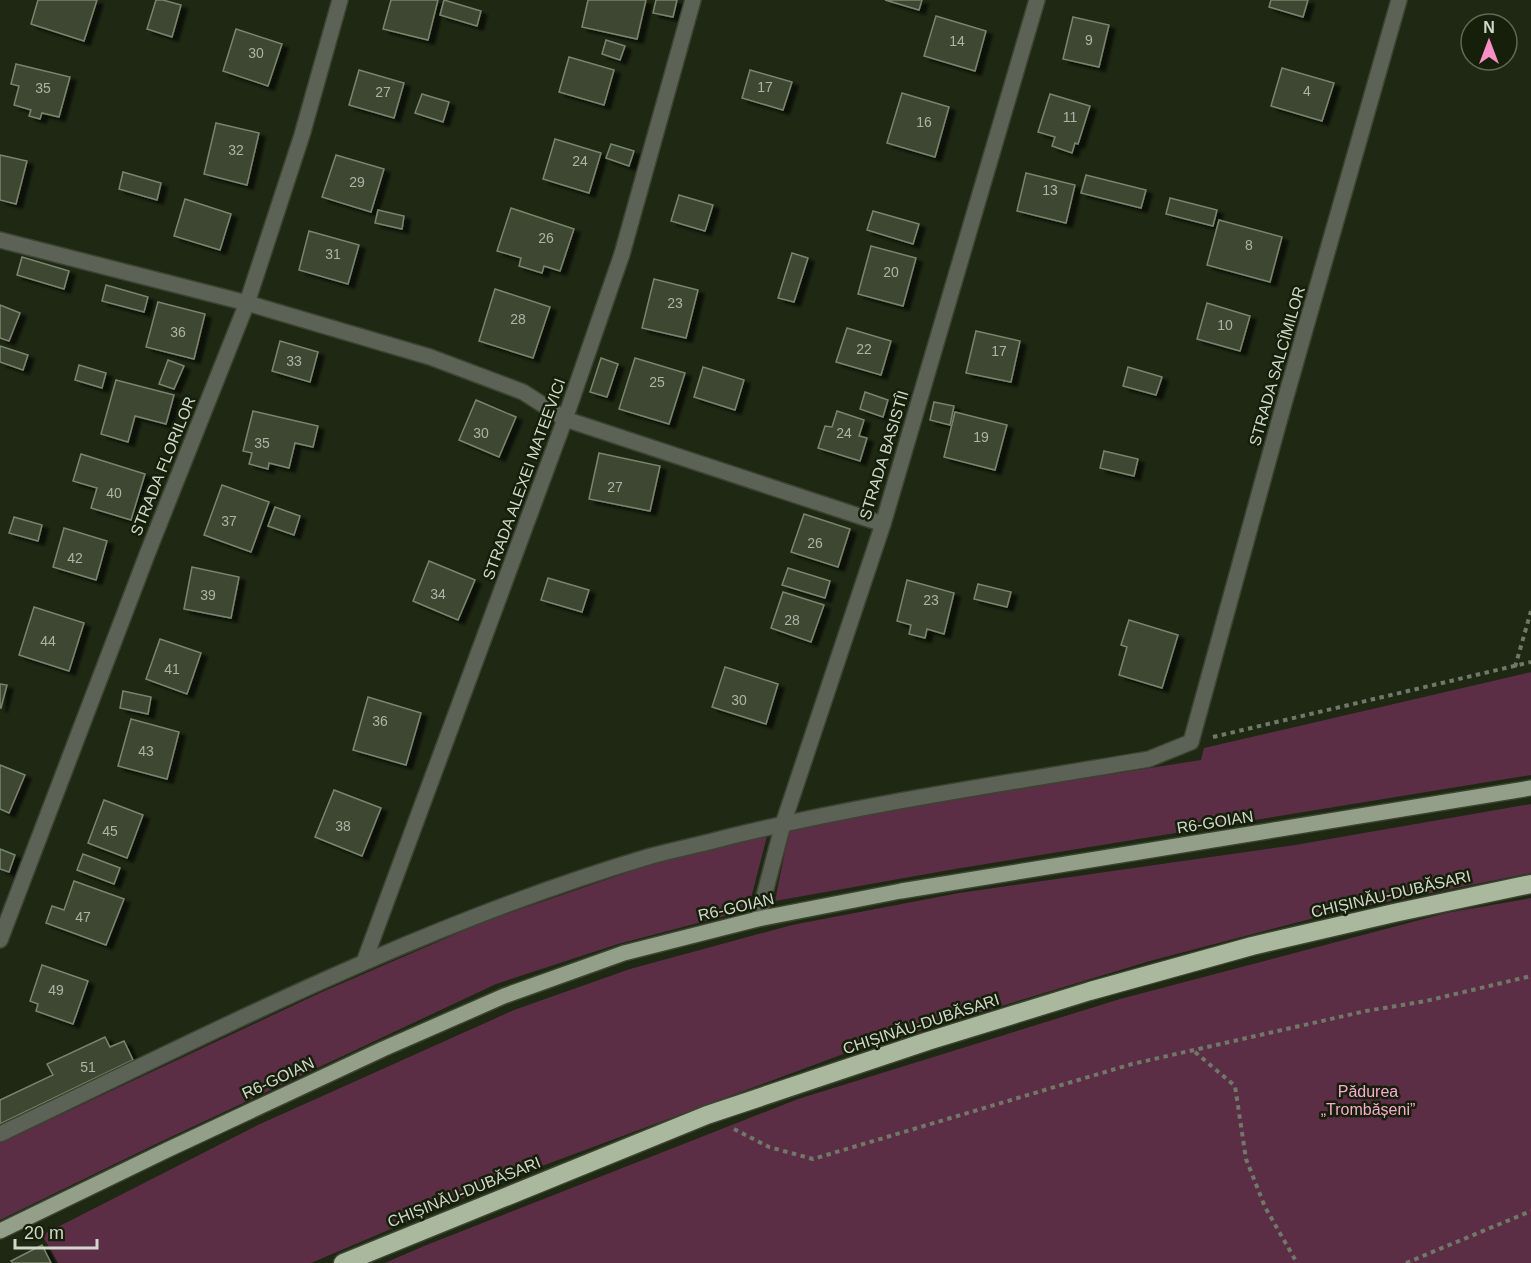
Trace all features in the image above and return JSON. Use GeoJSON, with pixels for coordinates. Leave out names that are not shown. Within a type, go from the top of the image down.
{"type":"FeatureCollection","features":[{"type":"Feature","properties":{"kind":"highway","name":"CHIȘINĂU-DUBĂSARI"},"geometry":{"type":"LineString","coordinates":[[343,1263],[707,1115],[928,1041],[1090,991],[1252,946],[1531,884]]}},
{"type":"Feature","properties":{"kind":"main road","name":"R6-GOIAN"},"geometry":{"type":"LineString","coordinates":[[0,1231],[383,1049],[504,996],[624,953],[758,919],[901,891],[1531,788]]}},
{"type":"Feature","properties":{"kind":"street","name":"STRADA FLORILOR"},"geometry":{"type":"LineString","coordinates":[[0,940],[148,552],[247,303],[302,135],[340,0]]}},
{"type":"Feature","properties":{"kind":"street","name":"STRADA ALEXEI MATEEVICI"},"geometry":{"type":"LineString","coordinates":[[364,962],[565,419],[622,254],[693,0]]}},
{"type":"Feature","properties":{"kind":"street","name":"STRADA BASISTÎI"},"geometry":{"type":"LineString","coordinates":[[758,919],[783,824],[883,524],[1037,0]]}},
{"type":"Feature","properties":{"kind":"street","name":"STRADA SALCÎMILOR"},"geometry":{"type":"LineString","coordinates":[[1191,742],[1283,407],[1399,0]]}},
{"type":"Feature","properties":{"kind":"street"},"geometry":{"type":"LineString","coordinates":[[0,240],[247,303],[430,357],[523,392],[565,419],[883,524]]}},
{"type":"Feature","properties":{"kind":"street"},"geometry":{"type":"LineString","coordinates":[[0,1134],[364,962],[501,906],[652,856],[783,824],[865,807],[1149,759],[1191,742]]}},
{"type":"Feature","properties":{"kind":"path"},"geometry":{"type":"LineString","coordinates":[[1515,667],[1531,612]]}},
{"type":"Feature","properties":{"kind":"path"},"geometry":{"type":"LineString","coordinates":[[1191,742],[1531,663]]}},
{"type":"Feature","properties":{"kind":"path"},"geometry":{"type":"LineString","coordinates":[[707,1115],[769,1147],[813,1159],[1132,1064],[1531,976]]}},
{"type":"Feature","properties":{"kind":"path"},"geometry":{"type":"LineString","coordinates":[[1195,1051],[1235,1086],[1246,1159],[1265,1207],[1297,1263]]}},
{"type":"Feature","properties":{"kind":"path"},"geometry":{"type":"LineString","coordinates":[[1406,1263],[1531,1210]]}},
{"type":"Feature","properties":{"kind":"green space"},"geometry":{"type":"Polygon","coordinates":[[[1531,672],[1531,775],[955,869],[775,901],[789,831],[863,813],[1201,760],[1204,748],[1531,672]]]}},
{"type":"Feature","properties":{"kind":"green space"},"geometry":{"type":"Polygon","coordinates":[[[1531,804],[1531,873],[1341,911],[1150,961],[846,1053],[515,1176],[311,1263],[58,1263],[42,1235],[260,1124],[514,1010],[630,969],[792,925],[959,893],[1295,845],[1531,804]]]}},
{"type":"Feature","properties":{"kind":"green space"},"geometry":{"type":"Polygon","coordinates":[[[767,836],[748,910],[618,944],[496,984],[0,1220],[0,1143],[322,992],[486,921],[652,864],[767,836]]]}},
{"type":"Feature","properties":{"kind":"green space","name":"Pădurea „Trombășeni”"},"geometry":{"type":"Polygon","coordinates":[[[1531,898],[1531,1263],[385,1263],[798,1099],[1120,999],[1446,913],[1531,898]]]}},
{"type":"Feature","properties":{"kind":"building"},"geometry":{"type":"Polygon","coordinates":[[[38,0],[97,0],[84,41],[31,24],[38,0]]]}},
{"type":"Feature","properties":{"kind":"building"},"geometry":{"type":"Polygon","coordinates":[[[156,0],[181,5],[172,37],[147,29],[156,0]]]}},
{"type":"Feature","properties":{"kind":"building"},"geometry":{"type":"Polygon","coordinates":[[[391,0],[438,0],[428,40],[383,29],[391,0]]]}},
{"type":"Feature","properties":{"kind":"building"},"geometry":{"type":"Polygon","coordinates":[[[444,0],[481,11],[477,26],[440,15],[444,0]]]}},
{"type":"Feature","properties":{"kind":"building"},"geometry":{"type":"Polygon","coordinates":[[[588,0],[646,0],[637,39],[582,27],[588,0]]]}},
{"type":"Feature","properties":{"kind":"building"},"geometry":{"type":"Polygon","coordinates":[[[656,0],[677,0],[673,17],[653,13],[656,0]]]}},
{"type":"Feature","properties":{"kind":"building"},"geometry":{"type":"Polygon","coordinates":[[[885,0],[922,0],[919,10],[885,0]]]}},
{"type":"Feature","properties":{"kind":"building"},"geometry":{"type":"Polygon","coordinates":[[[1271,0],[1308,0],[1303,17],[1269,7],[1271,0]]]}},
{"type":"Feature","properties":{"kind":"building"},"geometry":{"type":"Polygon","coordinates":[[[936,16],[986,31],[975,71],[924,56],[936,16]]]}},
{"type":"Feature","properties":{"kind":"building"},"geometry":{"type":"Polygon","coordinates":[[[1073,17],[1109,25],[1099,67],[1063,59],[1073,17]]]}},
{"type":"Feature","properties":{"kind":"building"},"geometry":{"type":"Polygon","coordinates":[[[236,29],[282,44],[268,86],[223,71],[236,29]]]}},
{"type":"Feature","properties":{"kind":"building"},"geometry":{"type":"Polygon","coordinates":[[[606,40],[625,46],[620,60],[602,54],[606,40]]]}},
{"type":"Feature","properties":{"kind":"building"},"geometry":{"type":"Polygon","coordinates":[[[569,57],[614,70],[604,105],[559,92],[569,57]]]}},
{"type":"Feature","properties":{"kind":"building"},"geometry":{"type":"Polygon","coordinates":[[[16,64],[70,77],[59,117],[42,113],[40,119],[29,116],[31,110],[14,105],[19,86],[11,84],[16,64]]]}},
{"type":"Feature","properties":{"kind":"building"},"geometry":{"type":"Polygon","coordinates":[[[1282,68],[1334,83],[1322,121],[1271,106],[1282,68]]]}},
{"type":"Feature","properties":{"kind":"building"},"geometry":{"type":"Polygon","coordinates":[[[359,70],[404,83],[394,118],[349,105],[359,70]]]}},
{"type":"Feature","properties":{"kind":"building"},"geometry":{"type":"Polygon","coordinates":[[[750,70],[792,82],[783,110],[742,98],[750,70]]]}},
{"type":"Feature","properties":{"kind":"building"},"geometry":{"type":"Polygon","coordinates":[[[902,93],[949,107],[935,157],[887,143],[902,93]]]}},
{"type":"Feature","properties":{"kind":"building"},"geometry":{"type":"Polygon","coordinates":[[[422,94],[449,102],[443,122],[415,113],[422,94]]]}},
{"type":"Feature","properties":{"kind":"building"},"geometry":{"type":"Polygon","coordinates":[[[1050,94],[1090,106],[1078,144],[1075,143],[1072,153],[1052,146],[1055,137],[1038,132],[1050,94]]]}},
{"type":"Feature","properties":{"kind":"building"},"geometry":{"type":"Polygon","coordinates":[[[216,123],[259,133],[247,185],[204,174],[216,123]]]}},
{"type":"Feature","properties":{"kind":"building"},"geometry":{"type":"Polygon","coordinates":[[[555,139],[601,153],[589,193],[543,179],[555,139]]]}},
{"type":"Feature","properties":{"kind":"building"},"geometry":{"type":"Polygon","coordinates":[[[611,144],[634,151],[629,166],[606,158],[611,144]]]}},
{"type":"Feature","properties":{"kind":"building"},"geometry":{"type":"Polygon","coordinates":[[[0,155],[27,161],[16,204],[0,200],[0,155]]]}},
{"type":"Feature","properties":{"kind":"building"},"geometry":{"type":"Polygon","coordinates":[[[336,155],[384,169],[371,212],[322,197],[336,155]]]}},
{"type":"Feature","properties":{"kind":"building"},"geometry":{"type":"Polygon","coordinates":[[[123,172],[161,183],[157,200],[119,189],[123,172]]]}},
{"type":"Feature","properties":{"kind":"building"},"geometry":{"type":"Polygon","coordinates":[[[1026,173],[1075,185],[1066,223],[1017,211],[1026,173]]]}},
{"type":"Feature","properties":{"kind":"building"},"geometry":{"type":"Polygon","coordinates":[[[1086,175],[1146,190],[1141,208],[1081,193],[1086,175]]]}},
{"type":"Feature","properties":{"kind":"building"},"geometry":{"type":"Polygon","coordinates":[[[679,195],[713,205],[705,231],[671,221],[679,195]]]}},
{"type":"Feature","properties":{"kind":"building"},"geometry":{"type":"Polygon","coordinates":[[[1170,198],[1217,210],[1213,226],[1166,214],[1170,198]]]}},
{"type":"Feature","properties":{"kind":"building"},"geometry":{"type":"Polygon","coordinates":[[[185,199],[231,214],[220,250],[174,236],[185,199]]]}},
{"type":"Feature","properties":{"kind":"building"},"geometry":{"type":"Polygon","coordinates":[[[511,208],[574,229],[560,271],[544,266],[542,273],[519,266],[521,258],[497,251],[511,208]]]}},
{"type":"Feature","properties":{"kind":"building"},"geometry":{"type":"Polygon","coordinates":[[[378,210],[404,216],[402,229],[375,223],[378,210]]]}},
{"type":"Feature","properties":{"kind":"building"},"geometry":{"type":"Polygon","coordinates":[[[873,211],[919,224],[913,244],[867,230],[873,211]]]}},
{"type":"Feature","properties":{"kind":"building"},"geometry":{"type":"Polygon","coordinates":[[[1219,220],[1282,237],[1270,282],[1207,265],[1219,220]]]}},
{"type":"Feature","properties":{"kind":"building"},"geometry":{"type":"Polygon","coordinates":[[[309,231],[359,245],[348,284],[299,270],[309,231]]]}},
{"type":"Feature","properties":{"kind":"building"},"geometry":{"type":"Polygon","coordinates":[[[871,246],[916,258],[903,306],[858,294],[871,246]]]}},
{"type":"Feature","properties":{"kind":"building"},"geometry":{"type":"Polygon","coordinates":[[[792,253],[808,258],[794,302],[778,298],[792,253]]]}},
{"type":"Feature","properties":{"kind":"building"},"geometry":{"type":"Polygon","coordinates":[[[22,257],[69,271],[64,289],[17,275],[22,257]]]}},
{"type":"Feature","properties":{"kind":"building"},"geometry":{"type":"Polygon","coordinates":[[[654,279],[698,290],[686,338],[642,328],[654,279]]]}},
{"type":"Feature","properties":{"kind":"building"},"geometry":{"type":"Polygon","coordinates":[[[106,285],[148,297],[144,312],[102,301],[106,285]]]}},
{"type":"Feature","properties":{"kind":"building"},"geometry":{"type":"Polygon","coordinates":[[[495,289],[550,307],[533,358],[479,341],[495,289]]]}},
{"type":"Feature","properties":{"kind":"building"},"geometry":{"type":"Polygon","coordinates":[[[158,302],[205,314],[194,359],[146,347],[158,302]]]}},
{"type":"Feature","properties":{"kind":"building"},"geometry":{"type":"Polygon","coordinates":[[[1207,303],[1250,316],[1240,351],[1197,339],[1207,303]]]}},
{"type":"Feature","properties":{"kind":"building"},"geometry":{"type":"Polygon","coordinates":[[[0,305],[20,313],[9,341],[0,338],[0,305]]]}},
{"type":"Feature","properties":{"kind":"building"},"geometry":{"type":"Polygon","coordinates":[[[847,328],[891,341],[881,375],[836,362],[847,328]]]}},
{"type":"Feature","properties":{"kind":"building"},"geometry":{"type":"Polygon","coordinates":[[[976,331],[1020,341],[1011,382],[966,373],[976,331]]]}},
{"type":"Feature","properties":{"kind":"building"},"geometry":{"type":"Polygon","coordinates":[[[280,341],[318,352],[310,382],[272,371],[280,341]]]}},
{"type":"Feature","properties":{"kind":"building"},"geometry":{"type":"Polygon","coordinates":[[[0,346],[28,355],[23,370],[0,362],[0,346]]]}},
{"type":"Feature","properties":{"kind":"building"},"geometry":{"type":"Polygon","coordinates":[[[601,358],[618,364],[607,397],[590,392],[601,358]]]}},
{"type":"Feature","properties":{"kind":"building"},"geometry":{"type":"Polygon","coordinates":[[[635,358],[685,373],[669,424],[619,409],[635,358]]]}},
{"type":"Feature","properties":{"kind":"building"},"geometry":{"type":"Polygon","coordinates":[[[168,360],[184,366],[174,389],[159,384],[168,360]]]}},
{"type":"Feature","properties":{"kind":"building"},"geometry":{"type":"Polygon","coordinates":[[[79,365],[106,373],[102,388],[75,380],[79,365]]]}},
{"type":"Feature","properties":{"kind":"building"},"geometry":{"type":"Polygon","coordinates":[[[703,367],[744,380],[735,410],[694,397],[703,367]]]}},
{"type":"Feature","properties":{"kind":"building"},"geometry":{"type":"Polygon","coordinates":[[[1128,367],[1162,377],[1156,395],[1123,386],[1128,367]]]}},
{"type":"Feature","properties":{"kind":"building"},"geometry":{"type":"Polygon","coordinates":[[[116,380],[174,395],[166,424],[135,416],[128,442],[101,434],[116,380]]]}},
{"type":"Feature","properties":{"kind":"building"},"geometry":{"type":"Polygon","coordinates":[[[865,392],[888,400],[883,417],[860,409],[865,392]]]}},
{"type":"Feature","properties":{"kind":"building"},"geometry":{"type":"Polygon","coordinates":[[[476,400],[516,417],[499,457],[459,440],[476,400]]]}},
{"type":"Feature","properties":{"kind":"building"},"geometry":{"type":"Polygon","coordinates":[[[934,402],[954,406],[950,425],[930,420],[934,402]]]}},
{"type":"Feature","properties":{"kind":"building"},"geometry":{"type":"Polygon","coordinates":[[[253,411],[318,426],[313,447],[295,443],[289,468],[269,463],[268,469],[249,464],[252,453],[243,451],[253,411]]]}},
{"type":"Feature","properties":{"kind":"building"},"geometry":{"type":"Polygon","coordinates":[[[837,411],[864,420],[859,436],[867,438],[860,461],[818,448],[825,426],[832,427],[837,411]]]}},
{"type":"Feature","properties":{"kind":"building"},"geometry":{"type":"Polygon","coordinates":[[[955,412],[1007,425],[995,470],[944,457],[955,412]]]}},
{"type":"Feature","properties":{"kind":"building"},"geometry":{"type":"Polygon","coordinates":[[[1104,451],[1138,459],[1134,476],[1100,468],[1104,451]]]}},
{"type":"Feature","properties":{"kind":"building"},"geometry":{"type":"Polygon","coordinates":[[[599,453],[660,466],[650,511],[589,499],[599,453]]]}},
{"type":"Feature","properties":{"kind":"building"},"geometry":{"type":"Polygon","coordinates":[[[81,454],[145,474],[131,520],[91,508],[97,488],[73,481],[81,454]]]}},
{"type":"Feature","properties":{"kind":"building"},"geometry":{"type":"Polygon","coordinates":[[[222,485],[269,502],[251,552],[204,535],[222,485]]]}},
{"type":"Feature","properties":{"kind":"building"},"geometry":{"type":"Polygon","coordinates":[[[275,507],[300,516],[294,535],[268,526],[275,507]]]}},
{"type":"Feature","properties":{"kind":"building"},"geometry":{"type":"Polygon","coordinates":[[[804,514],[850,529],[838,567],[791,552],[804,514]]]}},
{"type":"Feature","properties":{"kind":"building"},"geometry":{"type":"Polygon","coordinates":[[[14,517],[42,525],[38,541],[9,533],[14,517]]]}},
{"type":"Feature","properties":{"kind":"building"},"geometry":{"type":"Polygon","coordinates":[[[64,528],[107,541],[96,580],[53,567],[64,528]]]}},
{"type":"Feature","properties":{"kind":"building"},"geometry":{"type":"Polygon","coordinates":[[[429,561],[475,580],[458,620],[413,601],[429,561]]]}},
{"type":"Feature","properties":{"kind":"building"},"geometry":{"type":"Polygon","coordinates":[[[192,567],[239,577],[231,618],[184,609],[192,567]]]}},
{"type":"Feature","properties":{"kind":"building"},"geometry":{"type":"Polygon","coordinates":[[[788,568],[830,581],[825,598],[782,585],[788,568]]]}},
{"type":"Feature","properties":{"kind":"building"},"geometry":{"type":"Polygon","coordinates":[[[548,578],[589,590],[582,612],[541,600],[548,578]]]}},
{"type":"Feature","properties":{"kind":"building"},"geometry":{"type":"Polygon","coordinates":[[[907,580],[954,593],[944,634],[927,629],[925,638],[909,634],[911,625],[897,621],[907,580]]]}},
{"type":"Feature","properties":{"kind":"building"},"geometry":{"type":"Polygon","coordinates":[[[978,584],[1011,592],[1007,607],[974,599],[978,584]]]}},
{"type":"Feature","properties":{"kind":"building"},"geometry":{"type":"Polygon","coordinates":[[[783,592],[824,605],[811,642],[771,628],[783,592]]]}},
{"type":"Feature","properties":{"kind":"building"},"geometry":{"type":"Polygon","coordinates":[[[34,607],[84,623],[69,671],[19,655],[34,607]]]}},
{"type":"Feature","properties":{"kind":"building"},"geometry":{"type":"Polygon","coordinates":[[[1129,620],[1178,635],[1162,688],[1119,675],[1127,647],[1121,645],[1129,620]]]}},
{"type":"Feature","properties":{"kind":"building"},"geometry":{"type":"Polygon","coordinates":[[[160,639],[201,653],[187,694],[146,679],[160,639]]]}},
{"type":"Feature","properties":{"kind":"building"},"geometry":{"type":"Polygon","coordinates":[[[725,667],[778,684],[766,724],[712,707],[725,667]]]}},
{"type":"Feature","properties":{"kind":"building"},"geometry":{"type":"Polygon","coordinates":[[[0,684],[7,685],[1,708],[0,708],[0,684]]]}},
{"type":"Feature","properties":{"kind":"building"},"geometry":{"type":"Polygon","coordinates":[[[123,691],[151,697],[148,714],[120,708],[123,691]]]}},
{"type":"Feature","properties":{"kind":"building"},"geometry":{"type":"Polygon","coordinates":[[[368,697],[421,713],[406,765],[353,750],[368,697]]]}},
{"type":"Feature","properties":{"kind":"building"},"geometry":{"type":"Polygon","coordinates":[[[131,719],[179,732],[167,779],[118,766],[131,719]]]}},
{"type":"Feature","properties":{"kind":"building"},"geometry":{"type":"Polygon","coordinates":[[[0,765],[25,775],[9,813],[0,809],[0,765]]]}},
{"type":"Feature","properties":{"kind":"building"},"geometry":{"type":"Polygon","coordinates":[[[334,790],[381,808],[362,856],[315,837],[334,790]]]}},
{"type":"Feature","properties":{"kind":"building"},"geometry":{"type":"Polygon","coordinates":[[[104,800],[143,815],[127,858],[88,843],[104,800]]]}},
{"type":"Feature","properties":{"kind":"building"},"geometry":{"type":"Polygon","coordinates":[[[0,849],[15,855],[9,872],[0,869],[0,849]]]}},
{"type":"Feature","properties":{"kind":"building"},"geometry":{"type":"Polygon","coordinates":[[[83,854],[120,868],[114,884],[77,870],[83,854]]]}},
{"type":"Feature","properties":{"kind":"building"},"geometry":{"type":"Polygon","coordinates":[[[74,881],[124,899],[106,945],[46,923],[52,906],[64,910],[74,881]]]}},
{"type":"Feature","properties":{"kind":"building"},"geometry":{"type":"Polygon","coordinates":[[[42,965],[88,981],[73,1024],[36,1011],[38,1004],[30,1001],[42,965]]]}},
{"type":"Feature","properties":{"kind":"building"},"geometry":{"type":"Polygon","coordinates":[[[105,1037],[110,1047],[124,1041],[133,1060],[0,1124],[0,1100],[53,1075],[47,1064],[105,1037]]]}},
{"type":"Feature","properties":{"kind":"building"},"geometry":{"type":"Polygon","coordinates":[[[42,1245],[51,1263],[13,1263],[11,1261],[42,1245]]]}}]}
